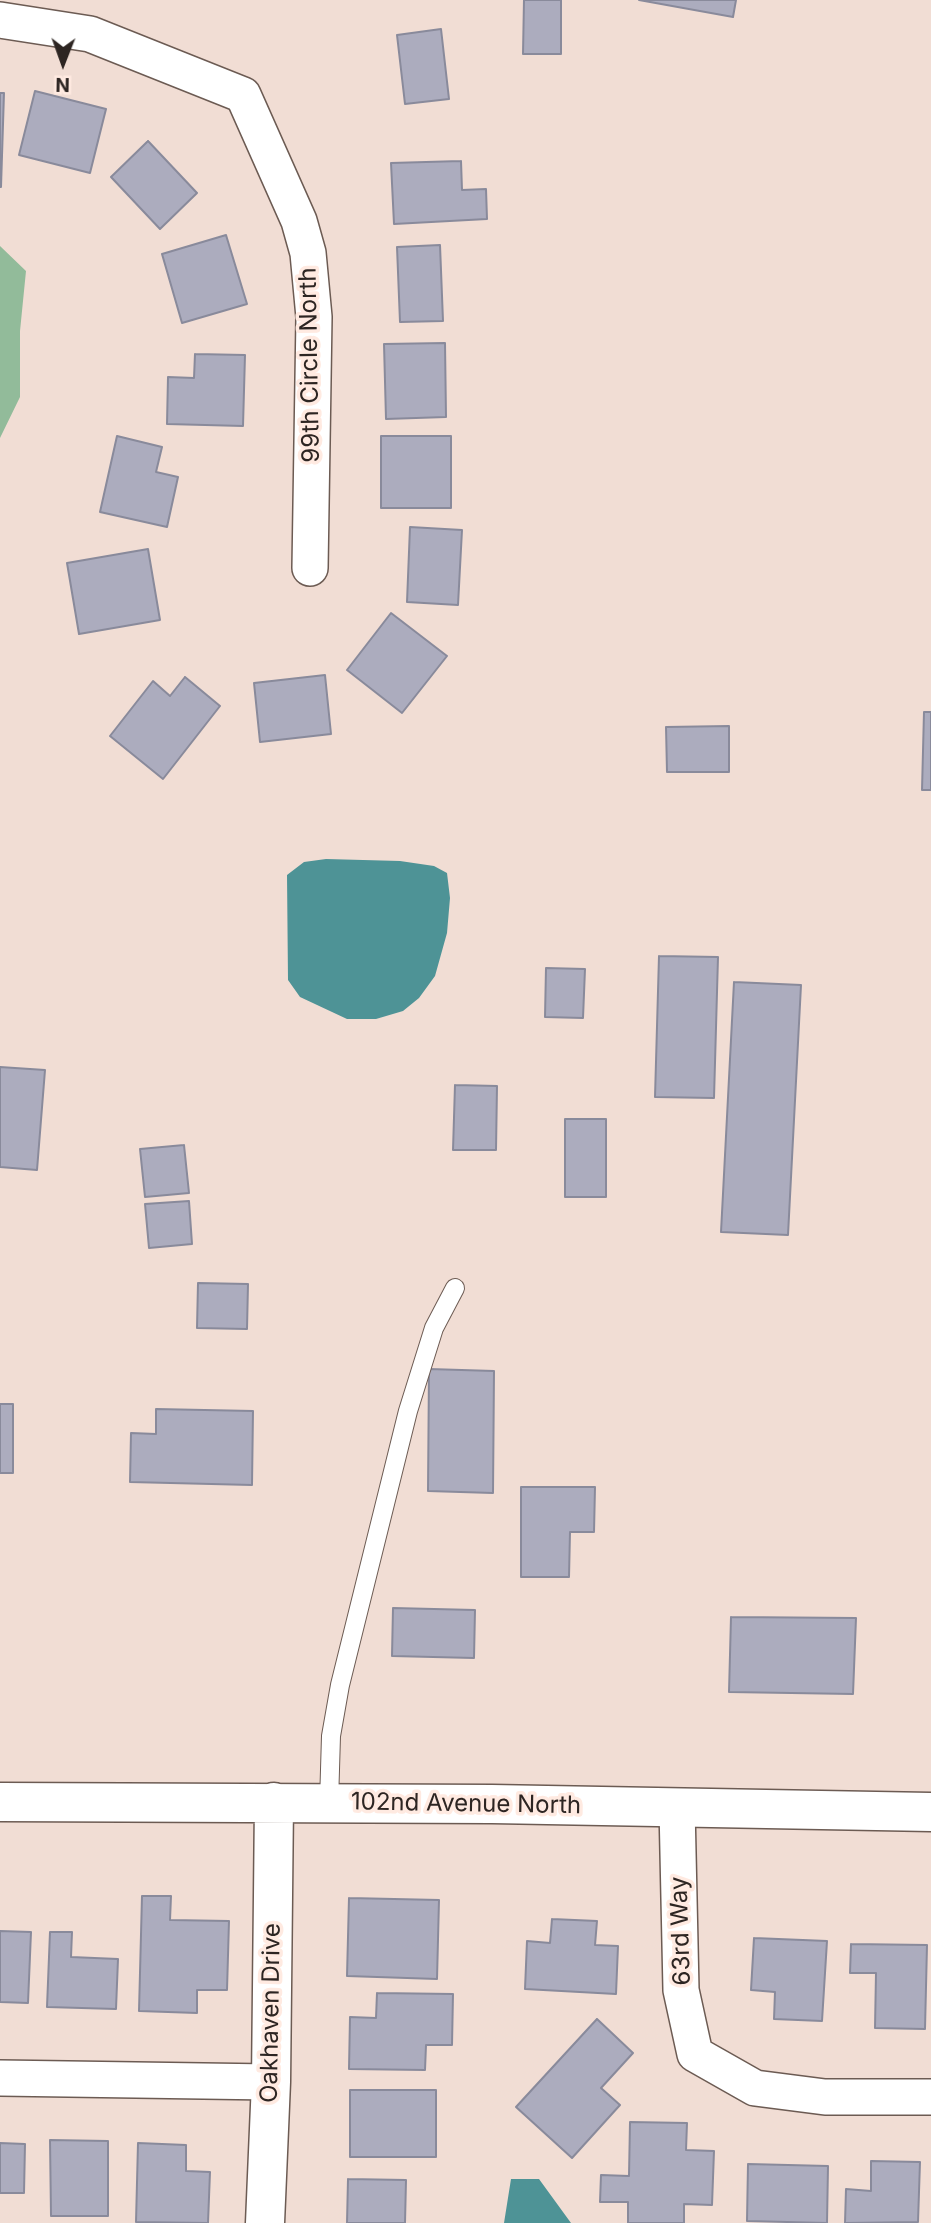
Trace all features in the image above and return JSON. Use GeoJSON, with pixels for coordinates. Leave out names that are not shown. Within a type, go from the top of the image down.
{"type":"FeatureCollection","features":[{"type":"Feature","properties":{"kind":"street","name":"99th Circle North"},"geometry":{"type":"LineString","coordinates":[[0,20],[90,34],[243,95],[299,221],[307,253],[314,317],[310,568]]}},
{"type":"Feature","properties":{"kind":"street","name":"102nd Avenue North"},"geometry":{"type":"LineString","coordinates":[[0,1802],[329,1802],[931,1812]]}},
{"type":"Feature","properties":{"kind":"street","name":"Oakhaven Drive"},"geometry":{"type":"LineString","coordinates":[[265,2223],[271,2082],[274,1802]]}},
{"type":"Feature","properties":{"kind":"street","name":"63rd Way"},"geometry":{"type":"LineString","coordinates":[[677,1807],[681,1990],[695,2054],[755,2088],[825,2097],[931,2097]]}},
{"type":"Feature","properties":{"kind":"street"},"geometry":{"type":"LineString","coordinates":[[0,2078],[271,2082]]}},
{"type":"Feature","properties":{"kind":"lane"},"geometry":{"type":"LineString","coordinates":[[329,1802],[331,1736],[340,1685],[408,1411],[434,1328],[455,1288]]}},
{"type":"Feature","properties":{"kind":"green space"},"geometry":{"type":"Polygon","coordinates":[[[0,246],[26,271],[20,331],[20,397],[0,438],[0,246]]]}},
{"type":"Feature","properties":{"kind":"water"},"geometry":{"type":"Polygon","coordinates":[[[326,859],[400,861],[434,866],[447,873],[450,898],[447,933],[435,976],[419,998],[403,1011],[376,1019],[347,1019],[300,997],[288,980],[287,875],[304,862],[326,859]]]}},
{"type":"Feature","properties":{"kind":"water"},"geometry":{"type":"Polygon","coordinates":[[[511,2179],[539,2179],[571,2223],[504,2223],[511,2179]]]}},
{"type":"Feature","properties":{"kind":"building"},"geometry":{"type":"Polygon","coordinates":[[[524,0],[561,0],[561,54],[523,54],[524,0]]]}},
{"type":"Feature","properties":{"kind":"building"},"geometry":{"type":"Polygon","coordinates":[[[639,0],[736,0],[733,17],[639,0]]]}},
{"type":"Feature","properties":{"kind":"building"},"geometry":{"type":"Polygon","coordinates":[[[441,29],[449,99],[405,104],[397,35],[441,29]]]}},
{"type":"Feature","properties":{"kind":"building"},"geometry":{"type":"Polygon","coordinates":[[[35,91],[106,109],[90,173],[19,155],[35,91]]]}},
{"type":"Feature","properties":{"kind":"building"},"geometry":{"type":"Polygon","coordinates":[[[0,93],[4,93],[1,187],[0,187],[0,93]]]}},
{"type":"Feature","properties":{"kind":"building"},"geometry":{"type":"Polygon","coordinates":[[[148,141],[197,193],[160,229],[111,177],[148,141]]]}},
{"type":"Feature","properties":{"kind":"building"},"geometry":{"type":"Polygon","coordinates":[[[461,161],[462,190],[486,189],[487,219],[394,224],[391,163],[461,161]]]}},
{"type":"Feature","properties":{"kind":"building"},"geometry":{"type":"Polygon","coordinates":[[[226,235],[247,304],[182,323],[162,254],[226,235]]]}},
{"type":"Feature","properties":{"kind":"building"},"geometry":{"type":"Polygon","coordinates":[[[440,245],[443,321],[400,322],[397,247],[440,245]]]}},
{"type":"Feature","properties":{"kind":"building"},"geometry":{"type":"Polygon","coordinates":[[[445,343],[446,417],[386,419],[384,344],[445,343]]]}},
{"type":"Feature","properties":{"kind":"building"},"geometry":{"type":"Polygon","coordinates":[[[195,354],[245,355],[243,426],[167,424],[168,377],[194,378],[195,354]]]}},
{"type":"Feature","properties":{"kind":"building"},"geometry":{"type":"Polygon","coordinates":[[[117,436],[162,447],[156,472],[178,477],[167,527],[100,512],[117,436]]]}},
{"type":"Feature","properties":{"kind":"building"},"geometry":{"type":"Polygon","coordinates":[[[381,436],[451,436],[451,508],[381,508],[381,436]]]}},
{"type":"Feature","properties":{"kind":"building"},"geometry":{"type":"Polygon","coordinates":[[[410,527],[462,530],[458,605],[407,602],[410,527]]]}},
{"type":"Feature","properties":{"kind":"building"},"geometry":{"type":"Polygon","coordinates":[[[148,549],[160,620],[79,634],[67,563],[148,549]]]}},
{"type":"Feature","properties":{"kind":"building"},"geometry":{"type":"Polygon","coordinates":[[[391,613],[447,656],[402,713],[347,670],[391,613]]]}},
{"type":"Feature","properties":{"kind":"building"},"geometry":{"type":"Polygon","coordinates":[[[325,675],[331,734],[260,742],[254,683],[325,675]]]}},
{"type":"Feature","properties":{"kind":"building"},"geometry":{"type":"Polygon","coordinates":[[[185,677],[220,706],[163,779],[110,736],[153,681],[170,696],[185,677]]]}},
{"type":"Feature","properties":{"kind":"building"},"geometry":{"type":"Polygon","coordinates":[[[924,712],[931,712],[931,790],[922,790],[924,712]]]}},
{"type":"Feature","properties":{"kind":"building"},"geometry":{"type":"Polygon","coordinates":[[[729,726],[729,772],[667,772],[666,727],[729,726]]]}},
{"type":"Feature","properties":{"kind":"building"},"geometry":{"type":"Polygon","coordinates":[[[659,956],[718,957],[714,1098],[655,1097],[659,956]]]}},
{"type":"Feature","properties":{"kind":"building"},"geometry":{"type":"Polygon","coordinates":[[[546,968],[585,969],[583,1018],[545,1017],[546,968]]]}},
{"type":"Feature","properties":{"kind":"building"},"geometry":{"type":"Polygon","coordinates":[[[734,982],[801,985],[788,1235],[721,1232],[734,982]]]}},
{"type":"Feature","properties":{"kind":"building"},"geometry":{"type":"Polygon","coordinates":[[[0,1067],[45,1070],[37,1170],[0,1167],[0,1067]]]}},
{"type":"Feature","properties":{"kind":"building"},"geometry":{"type":"Polygon","coordinates":[[[455,1085],[497,1086],[496,1150],[453,1150],[455,1085]]]}},
{"type":"Feature","properties":{"kind":"building"},"geometry":{"type":"Polygon","coordinates":[[[565,1119],[606,1119],[606,1197],[565,1197],[565,1119]]]}},
{"type":"Feature","properties":{"kind":"building"},"geometry":{"type":"Polygon","coordinates":[[[184,1145],[189,1193],[145,1197],[140,1149],[184,1145]]]}},
{"type":"Feature","properties":{"kind":"building"},"geometry":{"type":"Polygon","coordinates":[[[189,1201],[192,1244],[149,1248],[145,1204],[189,1201]]]}},
{"type":"Feature","properties":{"kind":"building"},"geometry":{"type":"Polygon","coordinates":[[[198,1283],[248,1284],[247,1329],[197,1328],[198,1283]]]}},
{"type":"Feature","properties":{"kind":"building"},"geometry":{"type":"Polygon","coordinates":[[[429,1369],[494,1371],[493,1493],[428,1491],[429,1369]]]}},
{"type":"Feature","properties":{"kind":"building"},"geometry":{"type":"Polygon","coordinates":[[[0,1404],[13,1404],[13,1473],[0,1473],[0,1404]]]}},
{"type":"Feature","properties":{"kind":"building"},"geometry":{"type":"Polygon","coordinates":[[[156,1409],[253,1411],[252,1485],[130,1482],[131,1433],[156,1434],[156,1409]]]}},
{"type":"Feature","properties":{"kind":"building"},"geometry":{"type":"Polygon","coordinates":[[[521,1487],[595,1487],[594,1532],[570,1532],[569,1577],[521,1577],[521,1487]]]}},
{"type":"Feature","properties":{"kind":"building"},"geometry":{"type":"Polygon","coordinates":[[[393,1608],[475,1610],[474,1658],[392,1656],[393,1608]]]}},
{"type":"Feature","properties":{"kind":"building"},"geometry":{"type":"Polygon","coordinates":[[[731,1617],[856,1618],[853,1694],[729,1692],[731,1617]]]}},
{"type":"Feature","properties":{"kind":"building"},"geometry":{"type":"Polygon","coordinates":[[[142,1896],[171,1896],[170,1920],[229,1921],[227,1990],[197,1990],[197,2013],[139,2011],[142,1896]]]}},
{"type":"Feature","properties":{"kind":"building"},"geometry":{"type":"Polygon","coordinates":[[[349,1898],[439,1900],[437,1979],[347,1976],[349,1898]]]}},
{"type":"Feature","properties":{"kind":"building"},"geometry":{"type":"Polygon","coordinates":[[[552,1919],[597,1921],[595,1945],[618,1946],[616,1994],[525,1989],[527,1941],[550,1943],[552,1919]]]}},
{"type":"Feature","properties":{"kind":"building"},"geometry":{"type":"Polygon","coordinates":[[[0,1931],[31,1932],[28,2003],[0,2002],[0,1931]]]}},
{"type":"Feature","properties":{"kind":"building"},"geometry":{"type":"Polygon","coordinates":[[[50,1932],[72,1932],[71,1957],[118,1959],[116,2009],[47,2007],[50,1932]]]}},
{"type":"Feature","properties":{"kind":"building"},"geometry":{"type":"Polygon","coordinates":[[[754,1938],[827,1941],[822,2021],[774,2019],[775,1992],[751,1990],[754,1938]]]}},
{"type":"Feature","properties":{"kind":"building"},"geometry":{"type":"Polygon","coordinates":[[[851,1944],[927,1945],[925,2029],[875,2028],[876,1973],[850,1973],[851,1944]]]}},
{"type":"Feature","properties":{"kind":"building"},"geometry":{"type":"Polygon","coordinates":[[[377,1993],[453,1994],[452,2045],[426,2045],[425,2070],[349,2069],[350,2017],[376,2018],[377,1993]]]}},
{"type":"Feature","properties":{"kind":"building"},"geometry":{"type":"Polygon","coordinates":[[[597,2019],[633,2053],[601,2088],[620,2105],[572,2158],[516,2107],[597,2019]]]}},
{"type":"Feature","properties":{"kind":"building"},"geometry":{"type":"Polygon","coordinates":[[[350,2090],[436,2090],[436,2157],[350,2157],[350,2090]]]}},
{"type":"Feature","properties":{"kind":"building"},"geometry":{"type":"Polygon","coordinates":[[[630,2122],[687,2123],[686,2150],[714,2151],[712,2205],[684,2204],[684,2223],[628,2223],[628,2202],[600,2202],[601,2175],[629,2176],[630,2122]]]}},
{"type":"Feature","properties":{"kind":"building"},"geometry":{"type":"Polygon","coordinates":[[[50,2140],[108,2141],[108,2216],[51,2216],[50,2140]]]}},
{"type":"Feature","properties":{"kind":"building"},"geometry":{"type":"Polygon","coordinates":[[[0,2143],[25,2144],[24,2193],[0,2193],[0,2143]]]}},
{"type":"Feature","properties":{"kind":"building"},"geometry":{"type":"Polygon","coordinates":[[[138,2143],[186,2145],[186,2171],[210,2172],[208,2223],[136,2222],[138,2143]]]}},
{"type":"Feature","properties":{"kind":"building"},"geometry":{"type":"Polygon","coordinates":[[[871,2161],[920,2162],[918,2222],[845,2223],[846,2189],[871,2191],[871,2161]]]}},
{"type":"Feature","properties":{"kind":"building"},"geometry":{"type":"Polygon","coordinates":[[[748,2164],[828,2166],[827,2223],[747,2221],[748,2164]]]}},
{"type":"Feature","properties":{"kind":"building"},"geometry":{"type":"Polygon","coordinates":[[[348,2179],[406,2180],[405,2223],[347,2223],[348,2179]]]}}]}
